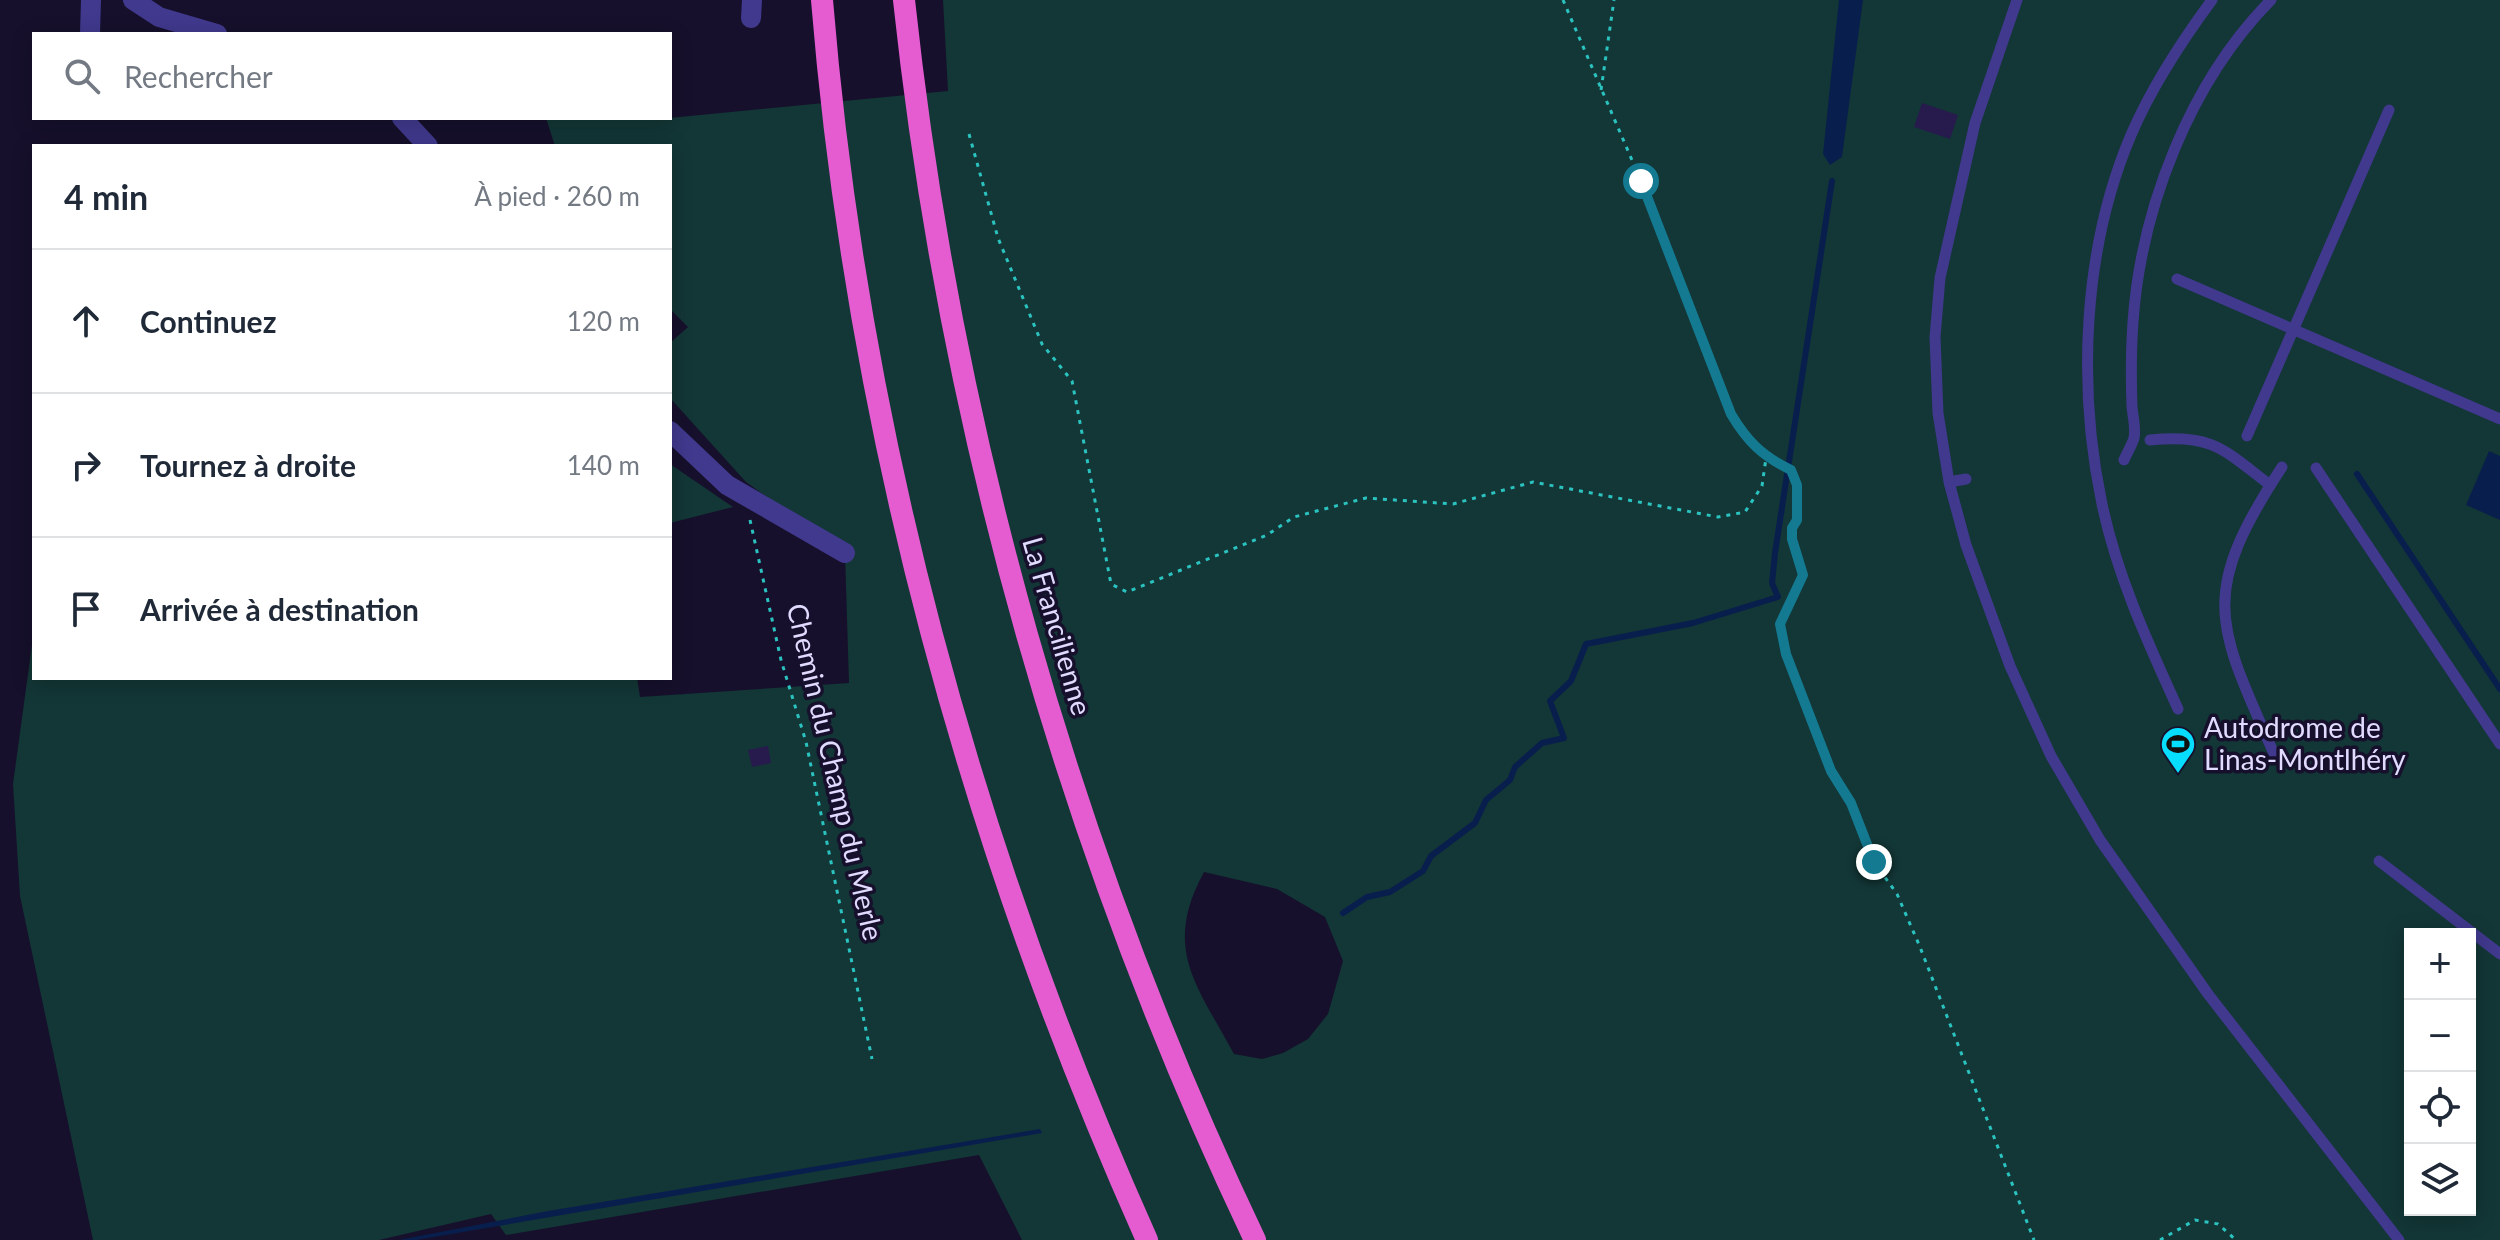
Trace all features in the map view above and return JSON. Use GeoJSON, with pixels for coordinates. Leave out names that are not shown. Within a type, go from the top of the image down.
{"type":"FeatureCollection","features":[{"type":"Feature","properties":{"kind":"highway"},"geometry":{"type":"LineString","coordinates":[[822,0],[833,115],[868,350],[917,581],[941,676],[985,822],[1041,982],[1085,1098],[1147,1240]]}},
{"type":"Feature","properties":{"kind":"highway","name":"La Francilienne"},"geometry":{"type":"LineString","coordinates":[[904,0],[919,132],[953,323],[980,456],[1034,663],[1075,792],[1146,991],[1206,1137],[1255,1240]]}},
{"type":"Feature","properties":{"kind":"street"},"geometry":{"type":"LineString","coordinates":[[90,32],[91,0]]}},
{"type":"Feature","properties":{"kind":"street"},"geometry":{"type":"LineString","coordinates":[[133,0],[159,17],[210,32]]}},
{"type":"Feature","properties":{"kind":"street"},"geometry":{"type":"LineString","coordinates":[[404,120],[426,144]]}},
{"type":"Feature","properties":{"kind":"street"},"geometry":{"type":"LineString","coordinates":[[672,433],[706,467],[746,497],[845,553]]}},
{"type":"Feature","properties":{"kind":"lane"},"geometry":{"type":"LineString","coordinates":[[2017,0],[1975,123],[1940,278],[1935,337],[1938,413],[1949,482],[1966,545],[2010,666],[2051,756],[2100,840],[2208,994],[2399,1240]]}},
{"type":"Feature","properties":{"kind":"lane"},"geometry":{"type":"LineString","coordinates":[[2178,709],[2124,583],[2102,504],[2088,384],[2089,307],[2107,205],[2131,135],[2177,47],[2212,0]]}},
{"type":"Feature","properties":{"kind":"lane"},"geometry":{"type":"LineString","coordinates":[[2124,460],[2135,436],[2132,380],[2134,304],[2158,199],[2175,149],[2204,94],[2241,35],[2271,0]]}},
{"type":"Feature","properties":{"kind":"lane"},"geometry":{"type":"LineString","coordinates":[[2247,436],[2389,110]]}},
{"type":"Feature","properties":{"kind":"lane"},"geometry":{"type":"LineString","coordinates":[[2177,279],[2500,419]]}},
{"type":"Feature","properties":{"kind":"lane"},"geometry":{"type":"LineString","coordinates":[[2150,440],[2181,437],[2203,440],[2229,453],[2270,485]]}},
{"type":"Feature","properties":{"kind":"lane"},"geometry":{"type":"LineString","coordinates":[[2275,756],[2230,650],[2223,604],[2231,560],[2240,535],[2282,467]]}},
{"type":"Feature","properties":{"kind":"lane"},"geometry":{"type":"LineString","coordinates":[[2316,468],[2500,744]]}},
{"type":"Feature","properties":{"kind":"lane"},"geometry":{"type":"LineString","coordinates":[[1949,482],[1966,479]]}},
{"type":"Feature","properties":{"kind":"lane"},"geometry":{"type":"LineString","coordinates":[[2379,861],[2500,954]]}},
{"type":"Feature","properties":{"kind":"path"},"geometry":{"type":"LineString","coordinates":[[1563,0],[1641,181],[1731,414],[1745,437],[1766,458],[1791,470],[1797,485],[1797,520],[1792,528],[1792,539],[1803,575],[1780,624],[1786,654],[1831,771],[1851,803],[1874,862],[1897,894],[1920,947],[2034,1240]]}},
{"type":"Feature","properties":{"kind":"path"},"geometry":{"type":"LineString","coordinates":[[1601,94],[1614,0]]}},
{"type":"Feature","properties":{"kind":"path"},"geometry":{"type":"LineString","coordinates":[[969,134],[998,238],[1036,331],[1042,344],[1072,381],[1111,584],[1127,592],[1267,535],[1294,517],[1366,498],[1453,504],[1533,482],[1718,517],[1745,512],[1762,486],[1766,458]]}},
{"type":"Feature","properties":{"kind":"path","name":"Chemin du Champ du Merle"},"geometry":{"type":"LineString","coordinates":[[746,497],[769,611],[806,742],[872,1059]]}},
{"type":"Feature","properties":{"kind":"path"},"geometry":{"type":"LineString","coordinates":[[2160,1240],[2195,1220],[2218,1224],[2236,1240]]}},
{"type":"Feature","properties":{"kind":"green space"},"geometry":{"type":"Polygon","coordinates":[[[943,0],[2500,0],[2500,1240],[1022,1240],[979,1155],[506,1235],[491,1214],[379,1240],[93,1240],[20,896],[13,784],[32,645],[32,680],[637,680],[640,697],[849,683],[845,553],[746,482],[672,400],[672,341],[688,327],[672,311],[672,144],[554,144],[547,120],[672,120],[948,91],[943,0]],[[1204,872],[1192,899],[1185,945],[1197,986],[1234,1054],[1262,1059],[1283,1053],[1308,1039],[1328,1014],[1343,961],[1325,917],[1277,889],[1204,872]]]}},
{"type":"Feature","properties":{"kind":"green space"},"geometry":{"type":"Polygon","coordinates":[[[672,465],[733,507],[672,522],[672,465]]]}},
{"type":"Feature","properties":{"kind":"water"},"geometry":{"type":"Polygon","coordinates":[[[1839,0],[1863,0],[1842,157],[1830,165],[1823,154],[1839,0]]]}},
{"type":"Feature","properties":{"kind":"water"},"geometry":{"type":"Polygon","coordinates":[[[2489,451],[2500,456],[2500,520],[2466,505],[2489,451]]]}},
{"type":"Feature","properties":{"kind":"water"},"geometry":{"type":"Polygon","coordinates":[[[1040,1129],[1042,1133],[416,1240],[399,1240],[548,1211],[1040,1129]]]}},
{"type":"Feature","properties":{"kind":"building"},"geometry":{"type":"Polygon","coordinates":[[[1922,103],[1958,115],[1950,139],[1914,127],[1922,103]]]}},
{"type":"Feature","properties":{"kind":"building"},"geometry":{"type":"Polygon","coordinates":[[[768,746],[771,763],[752,767],[748,750],[768,746]]]}},
{"type":"Feature","properties":{"kind":"waterway"},"geometry":{"type":"LineString","coordinates":[[1343,913],[1367,897],[1390,892],[1423,871],[1431,856],[1475,823],[1486,800],[1510,780],[1515,767],[1542,743],[1564,738],[1550,701],[1571,681],[1586,644],[1693,623],[1778,597],[1772,583],[1775,553],[1832,181]]}},
{"type":"Feature","properties":{"kind":"waterway"},"geometry":{"type":"LineString","coordinates":[[2357,474],[2500,689]]}},
{"type":"Feature","properties":{"kind":"place","name":"Autodrome de Linas-Montlhéry"},"geometry":{"type":"Point","coordinates":[2178,775]}},
{"type":"Feature","properties":{"kind":"route"},"geometry":{"type":"LineString","coordinates":[[1641,181],[1731,414],[1745,437],[1766,458],[1791,470],[1797,485],[1797,520],[1792,528],[1792,539],[1803,575],[1780,624],[1786,654],[1831,771],[1851,803],[1874,862]]}}]}
